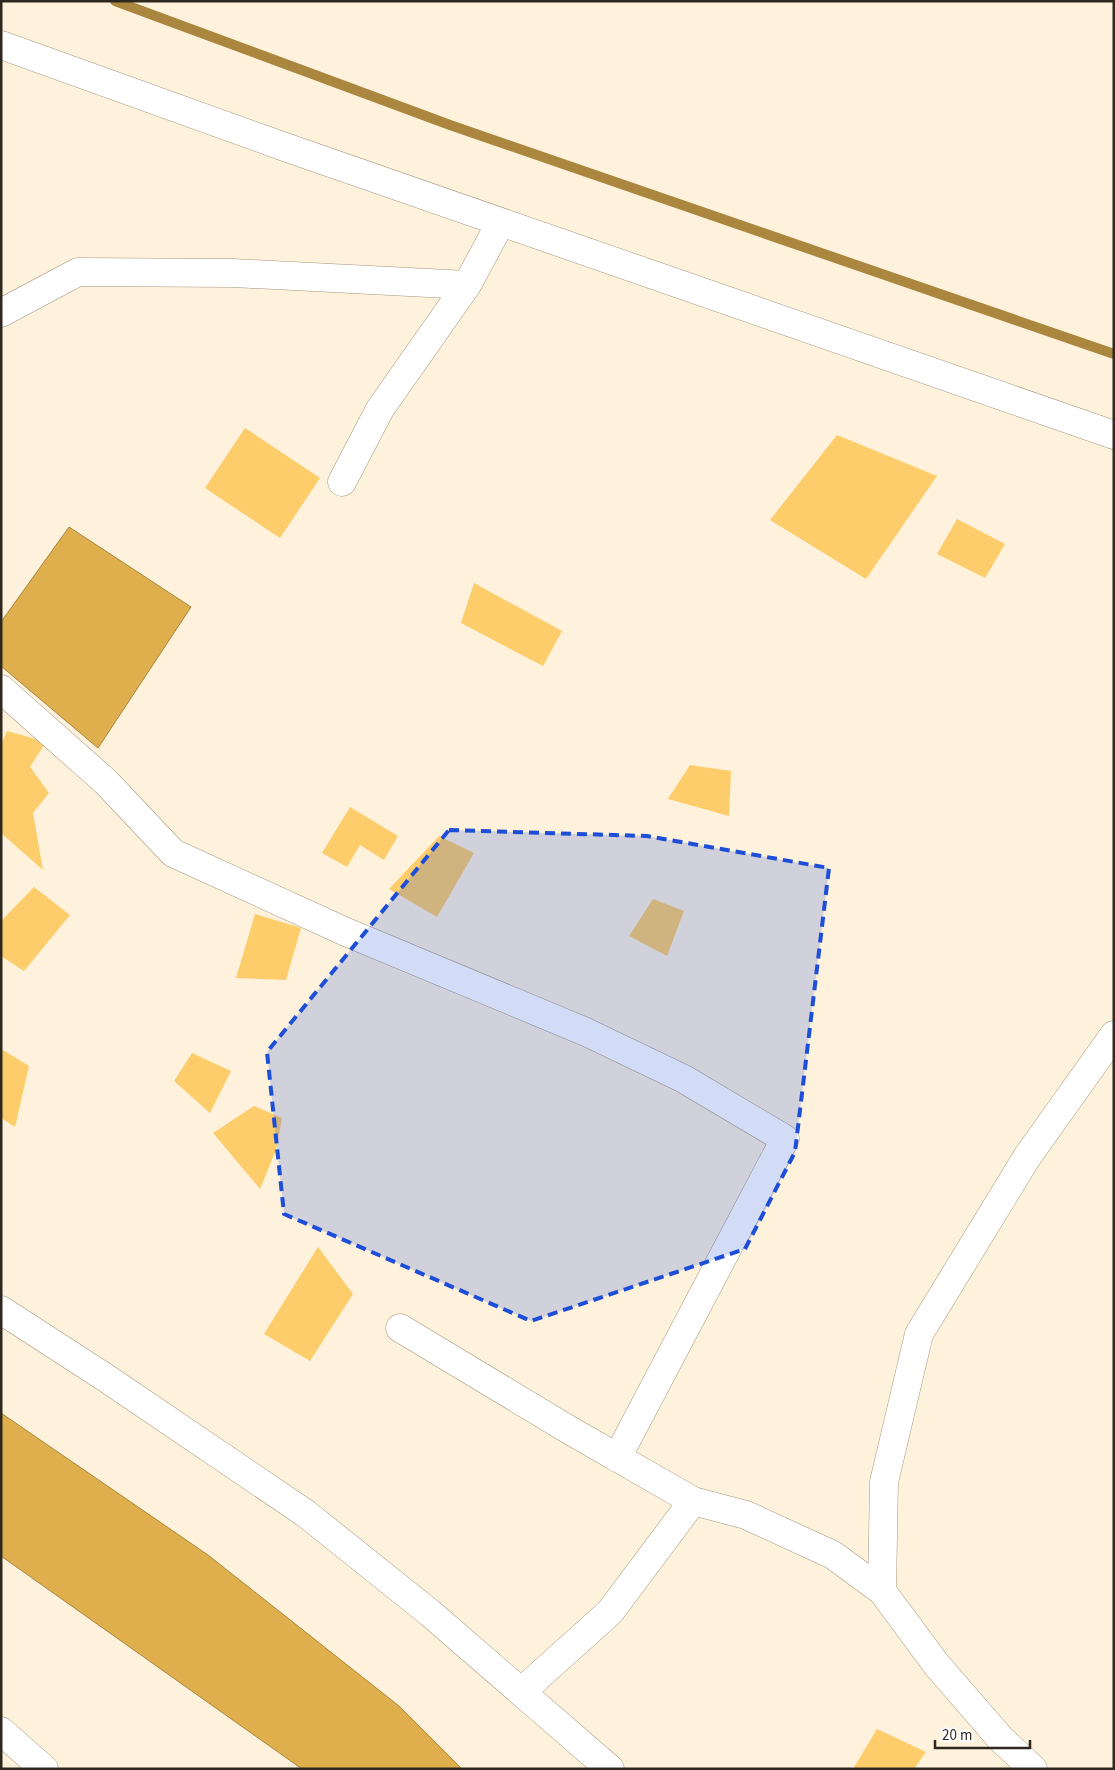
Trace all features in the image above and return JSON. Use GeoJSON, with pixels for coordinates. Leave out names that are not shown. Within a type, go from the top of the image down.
{"type":"FeatureCollection","features":[{"type":"Feature","properties":{"kind":"street"},"geometry":{"type":"LineString","coordinates":[[1,45],[282,146],[1114,435]]}},
{"type":"Feature","properties":{"kind":"street"},"geometry":{"type":"LineString","coordinates":[[342,482],[380,409],[468,285],[501,222]]}},
{"type":"Feature","properties":{"kind":"street"},"geometry":{"type":"LineString","coordinates":[[1,313],[78,272],[233,273],[468,285]]}},
{"type":"Feature","properties":{"kind":"street"},"geometry":{"type":"LineString","coordinates":[[1,689],[106,782],[173,853],[346,932],[586,1032],[684,1079],[785,1139],[617,1458]]}},
{"type":"Feature","properties":{"kind":"street"},"geometry":{"type":"LineString","coordinates":[[882,1591],[884,1482],[919,1334],[1027,1157],[1114,1035]]}},
{"type":"Feature","properties":{"kind":"street"},"geometry":{"type":"LineString","coordinates":[[1,1310],[305,1512],[430,1613],[610,1769]]}},
{"type":"Feature","properties":{"kind":"street"},"geometry":{"type":"LineString","coordinates":[[400,1328],[617,1458],[693,1501],[746,1515],[833,1556],[882,1591],[936,1664],[1000,1738],[1033,1769]]}},
{"type":"Feature","properties":{"kind":"street"},"geometry":{"type":"LineString","coordinates":[[521,1692],[610,1612],[693,1501]]}},
{"type":"Feature","properties":{"kind":"street"},"geometry":{"type":"LineString","coordinates":[[1,1731],[44,1769]]}},
{"type":"Feature","properties":{"kind":"highlighted area"},"geometry":{"type":"Polygon","coordinates":[[[449,830],[647,836],[829,868],[795,1152],[745,1249],[531,1321],[284,1214],[267,1052],[449,830]]]}},
{"type":"Feature","properties":{"kind":"shaded area"},"geometry":{"type":"Polygon","coordinates":[[[69,527],[191,607],[98,748],[1,666],[1,622],[69,527]]]}},
{"type":"Feature","properties":{"kind":"shaded area"},"geometry":{"type":"Polygon","coordinates":[[[1,1413],[208,1555],[399,1706],[462,1769],[302,1769],[1,1556],[1,1413]]]}},
{"type":"Feature","properties":{"kind":"building"},"geometry":{"type":"Polygon","coordinates":[[[245,428],[320,478],[280,538],[205,488],[245,428]]]}},
{"type":"Feature","properties":{"kind":"building"},"geometry":{"type":"Polygon","coordinates":[[[837,435],[937,476],[866,579],[770,520],[837,435]]]}},
{"type":"Feature","properties":{"kind":"building"},"geometry":{"type":"Polygon","coordinates":[[[957,519],[1005,544],[985,578],[937,554],[957,519]]]}},
{"type":"Feature","properties":{"kind":"building"},"geometry":{"type":"Polygon","coordinates":[[[474,583],[562,631],[543,666],[461,623],[474,583]]]}},
{"type":"Feature","properties":{"kind":"building"},"geometry":{"type":"Polygon","coordinates":[[[7,731],[46,742],[30,767],[49,793],[33,813],[43,870],[1,833],[1,745],[7,731]]]}},
{"type":"Feature","properties":{"kind":"building"},"geometry":{"type":"Polygon","coordinates":[[[690,765],[731,771],[729,816],[668,799],[690,765]]]}},
{"type":"Feature","properties":{"kind":"building"},"geometry":{"type":"Polygon","coordinates":[[[350,807],[398,836],[384,860],[360,845],[347,867],[322,853],[350,807]]]}},
{"type":"Feature","properties":{"kind":"building"},"geometry":{"type":"Polygon","coordinates":[[[439,836],[474,853],[437,917],[389,889],[439,836]]]}},
{"type":"Feature","properties":{"kind":"building"},"geometry":{"type":"Polygon","coordinates":[[[34,887],[70,915],[24,971],[1,956],[1,921],[34,887]]]}},
{"type":"Feature","properties":{"kind":"building"},"geometry":{"type":"Polygon","coordinates":[[[653,899],[684,911],[667,956],[629,936],[653,899]]]}},
{"type":"Feature","properties":{"kind":"building"},"geometry":{"type":"Polygon","coordinates":[[[255,914],[301,928],[286,980],[236,978],[255,914]]]}},
{"type":"Feature","properties":{"kind":"building"},"geometry":{"type":"Polygon","coordinates":[[[3,1050],[29,1066],[15,1127],[1,1118],[1,1052],[3,1050]]]}},
{"type":"Feature","properties":{"kind":"building"},"geometry":{"type":"Polygon","coordinates":[[[192,1053],[231,1071],[210,1113],[174,1081],[192,1053]]]}},
{"type":"Feature","properties":{"kind":"building"},"geometry":{"type":"Polygon","coordinates":[[[254,1106],[282,1118],[276,1150],[260,1189],[213,1133],[254,1106]]]}},
{"type":"Feature","properties":{"kind":"building"},"geometry":{"type":"Polygon","coordinates":[[[318,1247],[353,1294],[310,1361],[264,1334],[318,1247]]]}},
{"type":"Feature","properties":{"kind":"building"},"geometry":{"type":"Polygon","coordinates":[[[877,1729],[926,1752],[914,1769],[853,1769],[877,1729]]]}},
{"type":"Feature","properties":{"kind":"waterway"},"geometry":{"type":"LineString","coordinates":[[115,1],[450,125],[1114,354]]}}]}
